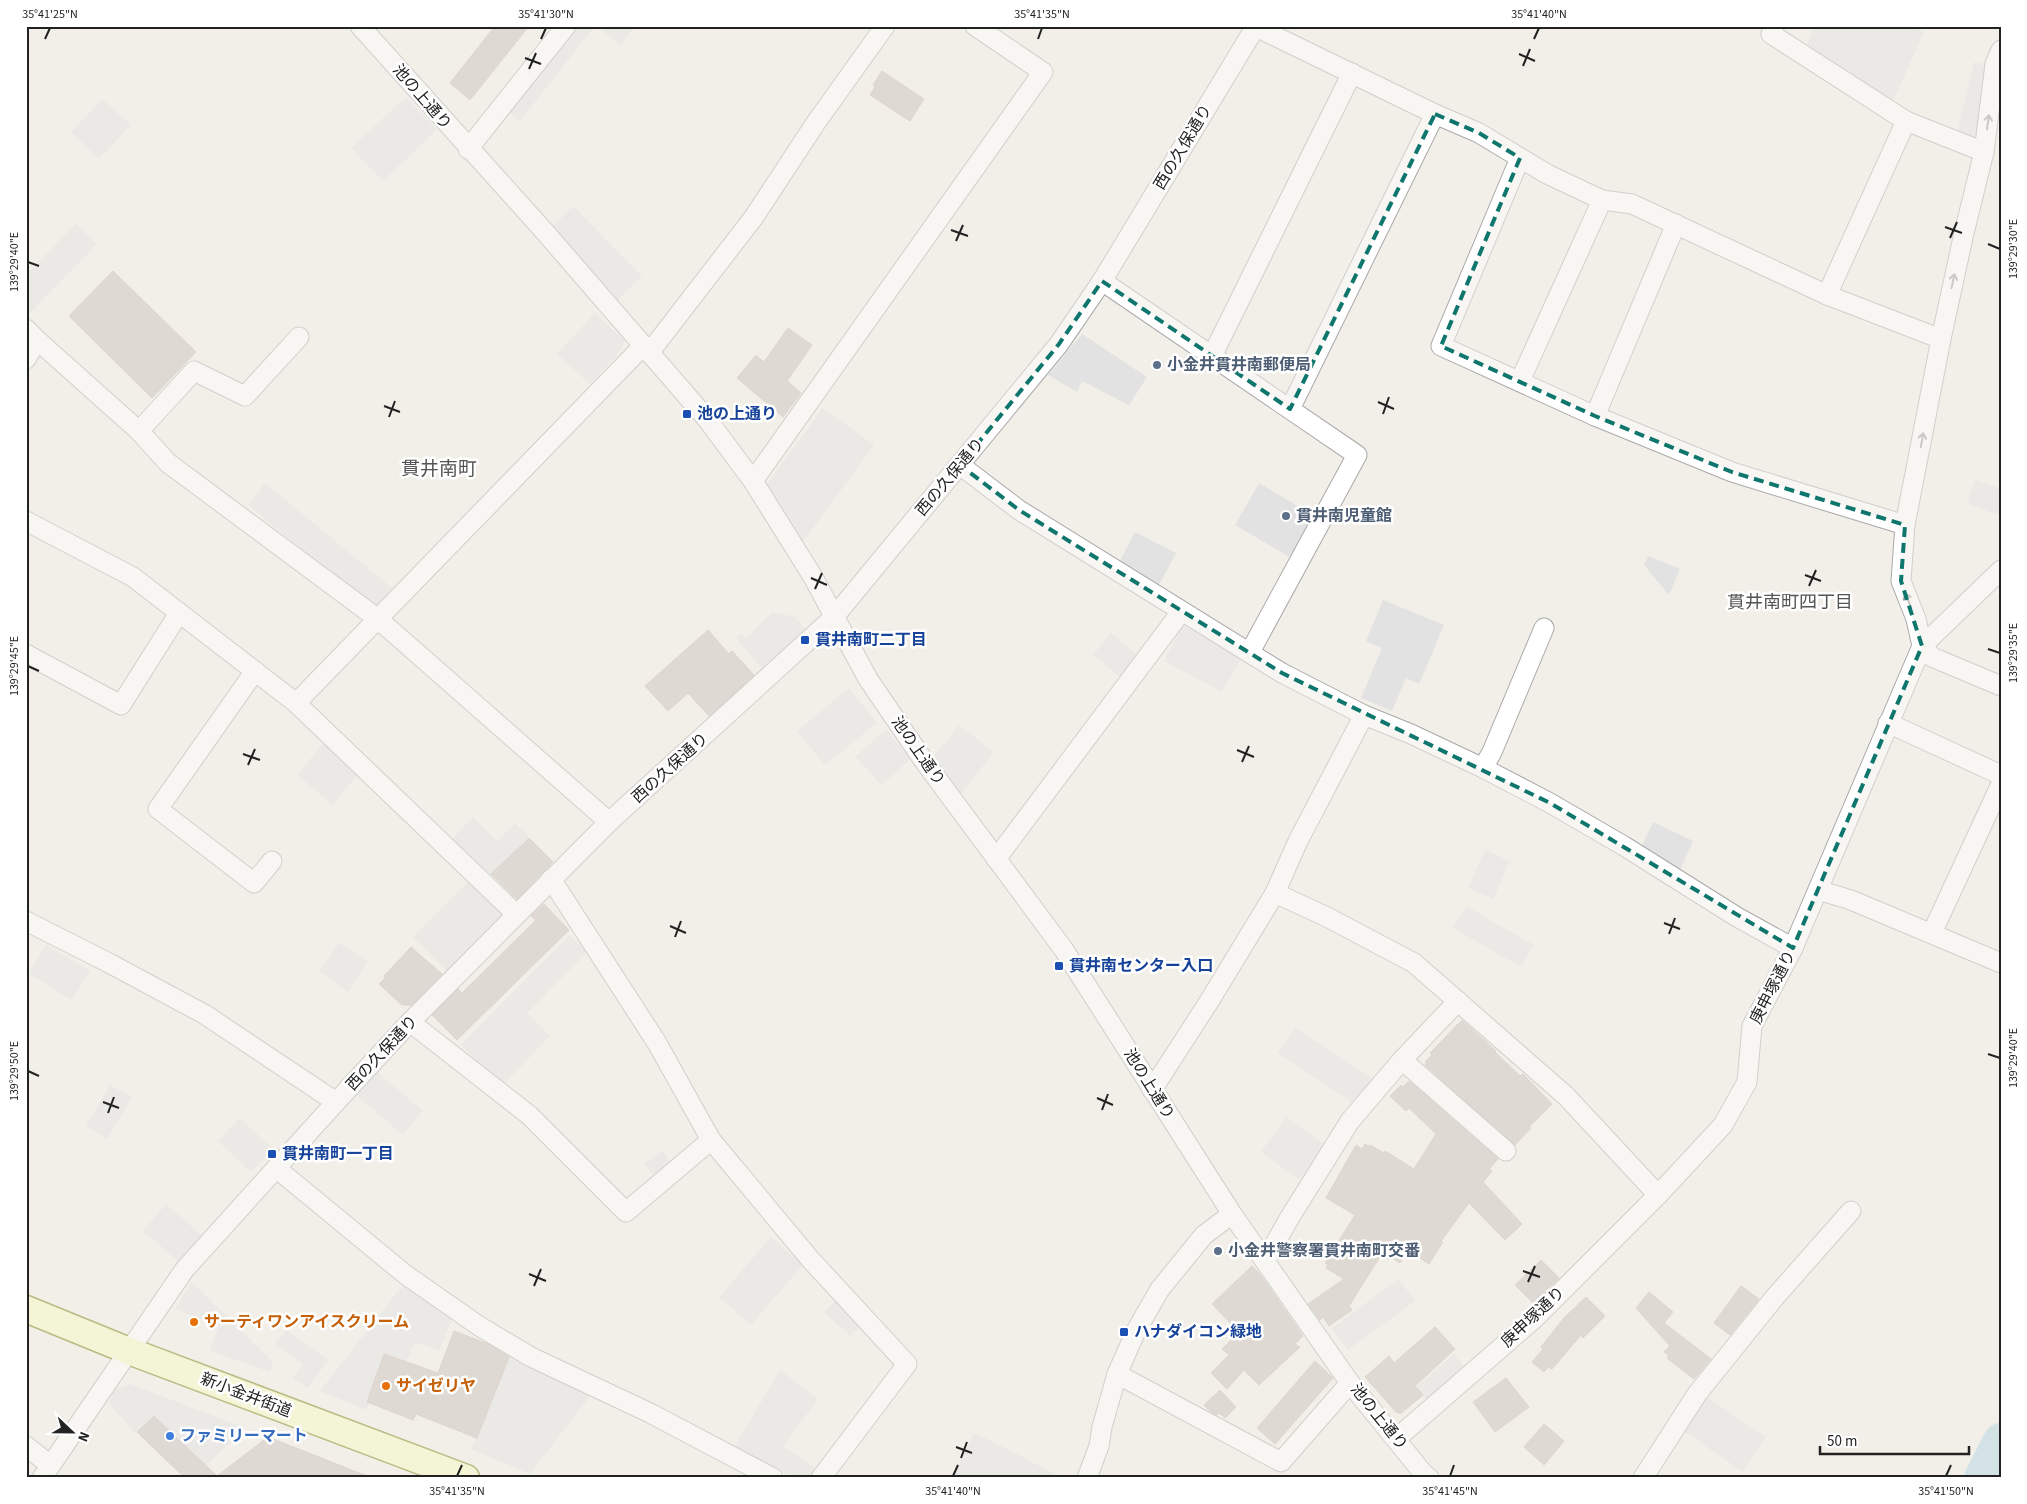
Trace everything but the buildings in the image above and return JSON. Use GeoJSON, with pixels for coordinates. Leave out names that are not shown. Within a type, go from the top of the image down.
{"type":"FeatureCollection","features":[{"type":"Feature","properties":{"kind":"main road","name":"新小金井街道"},"geometry":{"type":"LineString","coordinates":[[26,1310],[129,1351],[466,1478]]}},
{"type":"Feature","properties":{"kind":"street","name":"池の上通り"},"geometry":{"type":"LineString","coordinates":[[360,26],[544,232],[707,419],[753,481],[813,577],[868,679],[996,859],[1064,950],[1232,1214],[1350,1383],[1429,1478]]}},
{"type":"Feature","properties":{"kind":"street"},"geometry":{"type":"LineString","coordinates":[[468,149],[566,26]]}},
{"type":"Feature","properties":{"kind":"street"},"geometry":{"type":"LineString","coordinates":[[296,704],[646,349],[754,217],[815,124],[885,26]]}},
{"type":"Feature","properties":{"kind":"street"},"geometry":{"type":"LineString","coordinates":[[753,481],[1043,72],[975,26]]}},
{"type":"Feature","properties":{"kind":"street"},"geometry":{"type":"LineString","coordinates":[[1774,26],[1770,34],[1906,121],[1984,152]]}},
{"type":"Feature","properties":{"kind":"street"},"geometry":{"type":"LineString","coordinates":[[1255,27],[1434,114],[1479,133],[1547,174],[1602,200],[1632,204],[1827,295],[1941,339]]}},
{"type":"Feature","properties":{"kind":"street","name":"西の久保通り"},"geometry":{"type":"LineString","coordinates":[[46,1471],[185,1270],[336,1102],[410,1022],[608,822],[834,617],[1059,344],[1102,281],[1255,27]]}},
{"type":"Feature","properties":{"kind":"street"},"geometry":{"type":"LineString","coordinates":[[2001,50],[1996,64],[1984,152],[1941,339],[1905,525],[1901,581],[1916,619],[1922,646],[1932,657],[2001,686]]}},
{"type":"Feature","properties":{"kind":"street"},"geometry":{"type":"LineString","coordinates":[[1212,356],[1352,73]]}},
{"type":"Feature","properties":{"kind":"street"},"geometry":{"type":"LineString","coordinates":[[1290,410],[1434,114]]}},
{"type":"Feature","properties":{"kind":"street"},"geometry":{"type":"LineString","coordinates":[[1827,295],[1906,121]]}},
{"type":"Feature","properties":{"kind":"street"},"geometry":{"type":"LineString","coordinates":[[1520,158],[1442,346],[1594,416],[1732,472],[1905,525]]}},
{"type":"Feature","properties":{"kind":"street"},"geometry":{"type":"LineString","coordinates":[[1520,381],[1602,200]]}},
{"type":"Feature","properties":{"kind":"street"},"geometry":{"type":"LineString","coordinates":[[1594,416],[1676,224]]}},
{"type":"Feature","properties":{"kind":"street"},"geometry":{"type":"LineString","coordinates":[[1102,281],[1357,455],[1250,652]]}},
{"type":"Feature","properties":{"kind":"street"},"geometry":{"type":"LineString","coordinates":[[26,359],[32,335],[139,430],[168,463],[378,619],[608,822]]}},
{"type":"Feature","properties":{"kind":"street"},"geometry":{"type":"LineString","coordinates":[[139,430],[194,371],[244,396],[299,337]]}},
{"type":"Feature","properties":{"kind":"street"},"geometry":{"type":"LineString","coordinates":[[960,465],[1019,510],[1282,673],[1364,715],[1411,734],[1550,803],[1624,846],[1737,917],[1793,948]]}},
{"type":"Feature","properties":{"kind":"street"},"geometry":{"type":"LineString","coordinates":[[26,521],[133,577],[255,671],[296,704],[516,914]]}},
{"type":"Feature","properties":{"kind":"street","name":"庚申塚通り"},"geometry":{"type":"LineString","coordinates":[[1396,1438],[1534,1319],[1658,1195],[1723,1125],[1748,1082],[1752,1026],[1793,948],[1922,646],[2001,570]]}},
{"type":"Feature","properties":{"kind":"street"},"geometry":{"type":"LineString","coordinates":[[996,859],[1181,612]]}},
{"type":"Feature","properties":{"kind":"street"},"geometry":{"type":"LineString","coordinates":[[26,654],[121,705],[179,613]]}},
{"type":"Feature","properties":{"kind":"street"},"geometry":{"type":"LineString","coordinates":[[1482,768],[1492,752],[1544,628]]}},
{"type":"Feature","properties":{"kind":"street"},"geometry":{"type":"LineString","coordinates":[[255,671],[158,809],[254,883],[272,861]]}},
{"type":"Feature","properties":{"kind":"street"},"geometry":{"type":"LineString","coordinates":[[1152,1090],[1210,1000],[1275,893],[1298,841],[1364,715]]}},
{"type":"Feature","properties":{"kind":"street"},"geometry":{"type":"LineString","coordinates":[[1888,723],[2001,775]]}},
{"type":"Feature","properties":{"kind":"street"},"geometry":{"type":"LineString","coordinates":[[1932,933],[2001,784]]}},
{"type":"Feature","properties":{"kind":"street"},"geometry":{"type":"LineString","coordinates":[[551,879],[657,1043],[711,1140],[810,1259],[907,1364],[820,1478]]}},
{"type":"Feature","properties":{"kind":"street"},"geometry":{"type":"LineString","coordinates":[[1818,890],[1851,900],[2001,963]]}},
{"type":"Feature","properties":{"kind":"street"},"geometry":{"type":"LineString","coordinates":[[1275,893],[1414,963],[1566,1096],[1658,1195]]}},
{"type":"Feature","properties":{"kind":"street"},"geometry":{"type":"LineString","coordinates":[[26,921],[204,1014],[336,1102]]}},
{"type":"Feature","properties":{"kind":"street"},"geometry":{"type":"LineString","coordinates":[[1265,1261],[1350,1121],[1402,1060],[1458,1001]]}},
{"type":"Feature","properties":{"kind":"street"},"geometry":{"type":"LineString","coordinates":[[410,1022],[529,1115],[626,1212],[711,1140]]}},
{"type":"Feature","properties":{"kind":"street"},"geometry":{"type":"LineString","coordinates":[[1402,1060],[1506,1151]]}},
{"type":"Feature","properties":{"kind":"street"},"geometry":{"type":"LineString","coordinates":[[276,1168],[406,1275],[478,1326],[531,1356],[650,1413],[773,1478]]}},
{"type":"Feature","properties":{"kind":"street"},"geometry":{"type":"LineString","coordinates":[[1642,1478],[1697,1394],[1775,1297],[1851,1211]]}},
{"type":"Feature","properties":{"kind":"street"},"geometry":{"type":"LineString","coordinates":[[1087,1478],[1099,1446],[1117,1374],[1137,1329],[1160,1289],[1204,1235],[1232,1214]]}},
{"type":"Feature","properties":{"kind":"street"},"geometry":{"type":"LineString","coordinates":[[1117,1374],[1281,1462],[1350,1383]]}},
{"type":"Feature","properties":{"kind":"street"},"geometry":{"type":"LineString","coordinates":[[26,1446],[46,1471]]}},
{"type":"Feature","properties":{"kind":"highlighted area"},"geometry":{"type":"Polygon","coordinates":[[[1435,114],[1479,133],[1520,158],[1441,346],[1595,416],[1732,472],[1905,525],[1901,581],[1922,646],[1793,948],[1550,803],[1282,673],[1019,510],[960,465],[1059,344],[1102,281],[1290,409],[1435,114]]]}},
{"type":"Feature","properties":{"kind":"shaded area"},"geometry":{"type":"Polygon","coordinates":[[[557,26],[595,26],[520,121],[496,102],[557,26]]]}},
{"type":"Feature","properties":{"kind":"shaded area"},"geometry":{"type":"Polygon","coordinates":[[[597,26],[635,26],[620,45],[597,26]]]}},
{"type":"Feature","properties":{"kind":"shaded area"},"geometry":{"type":"Polygon","coordinates":[[[1815,26],[1912,26],[1924,32],[1893,101],[1845,79],[1806,47],[1815,26]]]}},
{"type":"Feature","properties":{"kind":"shaded area"},"geometry":{"type":"Polygon","coordinates":[[[1974,62],[1993,66],[1976,137],[1957,133],[1974,62]]]}},
{"type":"Feature","properties":{"kind":"shaded area"},"geometry":{"type":"Polygon","coordinates":[[[406,97],[437,130],[383,181],[351,148],[406,97]]]}},
{"type":"Feature","properties":{"kind":"shaded area"},"geometry":{"type":"Polygon","coordinates":[[[102,99],[131,125],[99,159],[71,132],[102,99]]]}},
{"type":"Feature","properties":{"kind":"shaded area"},"geometry":{"type":"Polygon","coordinates":[[[573,206],[642,276],[617,301],[548,231],[573,206]]]}},
{"type":"Feature","properties":{"kind":"shaded area"},"geometry":{"type":"Polygon","coordinates":[[[76,224],[97,244],[26,317],[26,275],[76,224]]]}},
{"type":"Feature","properties":{"kind":"shaded area"},"geometry":{"type":"Polygon","coordinates":[[[595,313],[624,340],[622,349],[590,384],[557,354],[595,313]]]}},
{"type":"Feature","properties":{"kind":"shaded area"},"geometry":{"type":"Polygon","coordinates":[[[1082,334],[1147,377],[1129,405],[1082,381],[1077,392],[1048,375],[1082,334]]]}},
{"type":"Feature","properties":{"kind":"shaded area"},"geometry":{"type":"Polygon","coordinates":[[[823,408],[874,445],[803,542],[766,485],[823,408]]]}},
{"type":"Feature","properties":{"kind":"shaded area"},"geometry":{"type":"Polygon","coordinates":[[[1975,480],[2001,488],[2001,516],[1967,504],[1975,480]]]}},
{"type":"Feature","properties":{"kind":"shaded area"},"geometry":{"type":"Polygon","coordinates":[[[265,483],[397,592],[380,613],[248,505],[265,483]]]}},
{"type":"Feature","properties":{"kind":"shaded area"},"geometry":{"type":"Polygon","coordinates":[[[1259,483],[1318,518],[1293,559],[1235,525],[1259,483]]]}},
{"type":"Feature","properties":{"kind":"shaded area"},"geometry":{"type":"Polygon","coordinates":[[[1135,532],[1176,553],[1158,587],[1118,565],[1135,532]]]}},
{"type":"Feature","properties":{"kind":"shaded area"},"geometry":{"type":"Polygon","coordinates":[[[1648,556],[1680,569],[1669,595],[1644,565],[1648,556]]]}},
{"type":"Feature","properties":{"kind":"shaded area"},"geometry":{"type":"Polygon","coordinates":[[[1383,600],[1444,625],[1419,684],[1406,678],[1392,711],[1361,698],[1382,648],[1366,641],[1383,600]]]}},
{"type":"Feature","properties":{"kind":"shaded area"},"geometry":{"type":"Polygon","coordinates":[[[772,612],[795,617],[809,633],[764,671],[736,638],[740,633],[746,638],[772,612]]]}},
{"type":"Feature","properties":{"kind":"shaded area"},"geometry":{"type":"Polygon","coordinates":[[[1183,625],[1242,657],[1222,692],[1164,661],[1183,625]]]}},
{"type":"Feature","properties":{"kind":"shaded area"},"geometry":{"type":"Polygon","coordinates":[[[1111,633],[1140,657],[1123,679],[1093,655],[1111,633]]]}},
{"type":"Feature","properties":{"kind":"shaded area"},"geometry":{"type":"Polygon","coordinates":[[[849,688],[877,723],[825,765],[797,731],[849,688]]]}},
{"type":"Feature","properties":{"kind":"shaded area"},"geometry":{"type":"Polygon","coordinates":[[[959,725],[994,752],[960,795],[933,758],[959,725]]]}},
{"type":"Feature","properties":{"kind":"shaded area"},"geometry":{"type":"Polygon","coordinates":[[[886,729],[910,759],[882,785],[855,757],[886,729]]]}},
{"type":"Feature","properties":{"kind":"shaded area"},"geometry":{"type":"Polygon","coordinates":[[[326,740],[362,769],[333,805],[297,775],[326,740]]]}},
{"type":"Feature","properties":{"kind":"shaded area"},"geometry":{"type":"Polygon","coordinates":[[[473,817],[497,841],[515,823],[529,836],[488,878],[450,841],[473,817]]]}},
{"type":"Feature","properties":{"kind":"shaded area"},"geometry":{"type":"Polygon","coordinates":[[[1653,822],[1693,841],[1679,872],[1639,852],[1653,822]]]}},
{"type":"Feature","properties":{"kind":"shaded area"},"geometry":{"type":"Polygon","coordinates":[[[1485,850],[1510,861],[1493,899],[1468,888],[1485,850]]]}},
{"type":"Feature","properties":{"kind":"shaded area"},"geometry":{"type":"Polygon","coordinates":[[[471,879],[509,916],[451,975],[413,937],[471,879]]]}},
{"type":"Feature","properties":{"kind":"shaded area"},"geometry":{"type":"Polygon","coordinates":[[[1466,906],[1534,945],[1521,967],[1453,928],[1466,906]]]}},
{"type":"Feature","properties":{"kind":"shaded area"},"geometry":{"type":"Polygon","coordinates":[[[569,935],[587,952],[527,1013],[550,1036],[502,1086],[461,1045],[569,935]]]}},
{"type":"Feature","properties":{"kind":"shaded area"},"geometry":{"type":"Polygon","coordinates":[[[340,942],[368,962],[348,992],[319,971],[340,942]]]}},
{"type":"Feature","properties":{"kind":"shaded area"},"geometry":{"type":"Polygon","coordinates":[[[46,945],[90,971],[72,1000],[29,974],[46,945]]]}},
{"type":"Feature","properties":{"kind":"shaded area"},"geometry":{"type":"Polygon","coordinates":[[[1295,1027],[1375,1080],[1357,1106],[1278,1053],[1295,1027]]]}},
{"type":"Feature","properties":{"kind":"shaded area"},"geometry":{"type":"Polygon","coordinates":[[[377,1072],[423,1111],[403,1135],[357,1096],[377,1072]]]}},
{"type":"Feature","properties":{"kind":"shaded area"},"geometry":{"type":"Polygon","coordinates":[[[110,1085],[132,1097],[107,1139],[86,1126],[110,1085]]]}},
{"type":"Feature","properties":{"kind":"shaded area"},"geometry":{"type":"Polygon","coordinates":[[[1286,1117],[1325,1145],[1300,1180],[1261,1152],[1286,1117]]]}},
{"type":"Feature","properties":{"kind":"shaded area"},"geometry":{"type":"Polygon","coordinates":[[[240,1118],[273,1149],[251,1172],[218,1141],[240,1118]]]}},
{"type":"Feature","properties":{"kind":"shaded area"},"geometry":{"type":"Polygon","coordinates":[[[662,1150],[673,1165],[656,1178],[644,1164],[662,1150]]]}},
{"type":"Feature","properties":{"kind":"shaded area"},"geometry":{"type":"Polygon","coordinates":[[[166,1204],[206,1239],[183,1265],[143,1231],[166,1204]]]}},
{"type":"Feature","properties":{"kind":"shaded area"},"geometry":{"type":"Polygon","coordinates":[[[771,1237],[803,1265],[751,1325],[719,1297],[771,1237]]]}},
{"type":"Feature","properties":{"kind":"shaded area"},"geometry":{"type":"Polygon","coordinates":[[[1399,1279],[1415,1301],[1348,1350],[1332,1328],[1399,1279]]]}},
{"type":"Feature","properties":{"kind":"shaded area"},"geometry":{"type":"Polygon","coordinates":[[[192,1282],[273,1362],[270,1372],[210,1351],[219,1325],[175,1309],[192,1282]]]}},
{"type":"Feature","properties":{"kind":"shaded area"},"geometry":{"type":"Polygon","coordinates":[[[405,1282],[452,1319],[439,1351],[415,1342],[406,1363],[388,1355],[366,1410],[320,1391],[405,1282]]]}},
{"type":"Feature","properties":{"kind":"shaded area"},"geometry":{"type":"Polygon","coordinates":[[[836,1300],[862,1323],[850,1336],[824,1312],[836,1300]]]}},
{"type":"Feature","properties":{"kind":"shaded area"},"geometry":{"type":"Polygon","coordinates":[[[286,1330],[328,1360],[308,1388],[293,1378],[303,1364],[275,1344],[286,1330]]]}},
{"type":"Feature","properties":{"kind":"shaded area"},"geometry":{"type":"Polygon","coordinates":[[[1454,1354],[1469,1373],[1431,1406],[1416,1387],[1454,1354]]]}},
{"type":"Feature","properties":{"kind":"shaded area"},"geometry":{"type":"Polygon","coordinates":[[[509,1357],[593,1392],[530,1474],[471,1449],[509,1357]]]}},
{"type":"Feature","properties":{"kind":"shaded area"},"geometry":{"type":"Polygon","coordinates":[[[780,1370],[818,1399],[783,1446],[821,1471],[816,1478],[795,1478],[732,1451],[780,1370]]]}},
{"type":"Feature","properties":{"kind":"shaded area"},"geometry":{"type":"Polygon","coordinates":[[[130,1384],[245,1428],[202,1469],[153,1416],[135,1433],[109,1404],[114,1390],[130,1384]]]}},
{"type":"Feature","properties":{"kind":"shaded area"},"geometry":{"type":"Polygon","coordinates":[[[1707,1397],[1766,1437],[1743,1472],[1684,1431],[1707,1397]]]}},
{"type":"Feature","properties":{"kind":"shaded area"},"geometry":{"type":"Polygon","coordinates":[[[974,1433],[999,1445],[1063,1478],[951,1478],[974,1433]]]}},
{"type":"Feature","properties":{"kind":"waterway"},"geometry":{"type":"LineString","coordinates":[[1982,1478],[2001,1441]]}},
{"type":"Feature","properties":{"kind":"place","name":"小金井貫井南郵便局"},"geometry":{"type":"Point","coordinates":[1157,365]}},
{"type":"Feature","properties":{"kind":"place","name":"池の上通り"},"geometry":{"type":"Point","coordinates":[687,414]}},
{"type":"Feature","properties":{"kind":"place","name":"貫井南児童館"},"geometry":{"type":"Point","coordinates":[1286,516]}},
{"type":"Feature","properties":{"kind":"place","name":"貫井南町二丁目"},"geometry":{"type":"Point","coordinates":[805,640]}},
{"type":"Feature","properties":{"kind":"place","name":"貫井南センター入口"},"geometry":{"type":"Point","coordinates":[1059,966]}},
{"type":"Feature","properties":{"kind":"place","name":"貫井南町一丁目"},"geometry":{"type":"Point","coordinates":[272,1154]}},
{"type":"Feature","properties":{"kind":"place","name":"小金井警察署貫井南町交番"},"geometry":{"type":"Point","coordinates":[1218,1251]}},
{"type":"Feature","properties":{"kind":"place","name":"サーティワンアイスクリーム"},"geometry":{"type":"Point","coordinates":[194,1322]}},
{"type":"Feature","properties":{"kind":"place","name":"ハナダイコン緑地"},"geometry":{"type":"Point","coordinates":[1124,1332]}},
{"type":"Feature","properties":{"kind":"place","name":"サイゼリヤ"},"geometry":{"type":"Point","coordinates":[386,1386]}},
{"type":"Feature","properties":{"kind":"place","name":"ファミリーマート"},"geometry":{"type":"Point","coordinates":[170,1436]}},
{"type":"Feature","properties":{"kind":"district","name":"貫井南町"},"geometry":{"type":"Point","coordinates":[439,469]}},
{"type":"Feature","properties":{"kind":"district","name":"貫井南町四丁目"},"geometry":{"type":"Point","coordinates":[1790,602]}}]}
